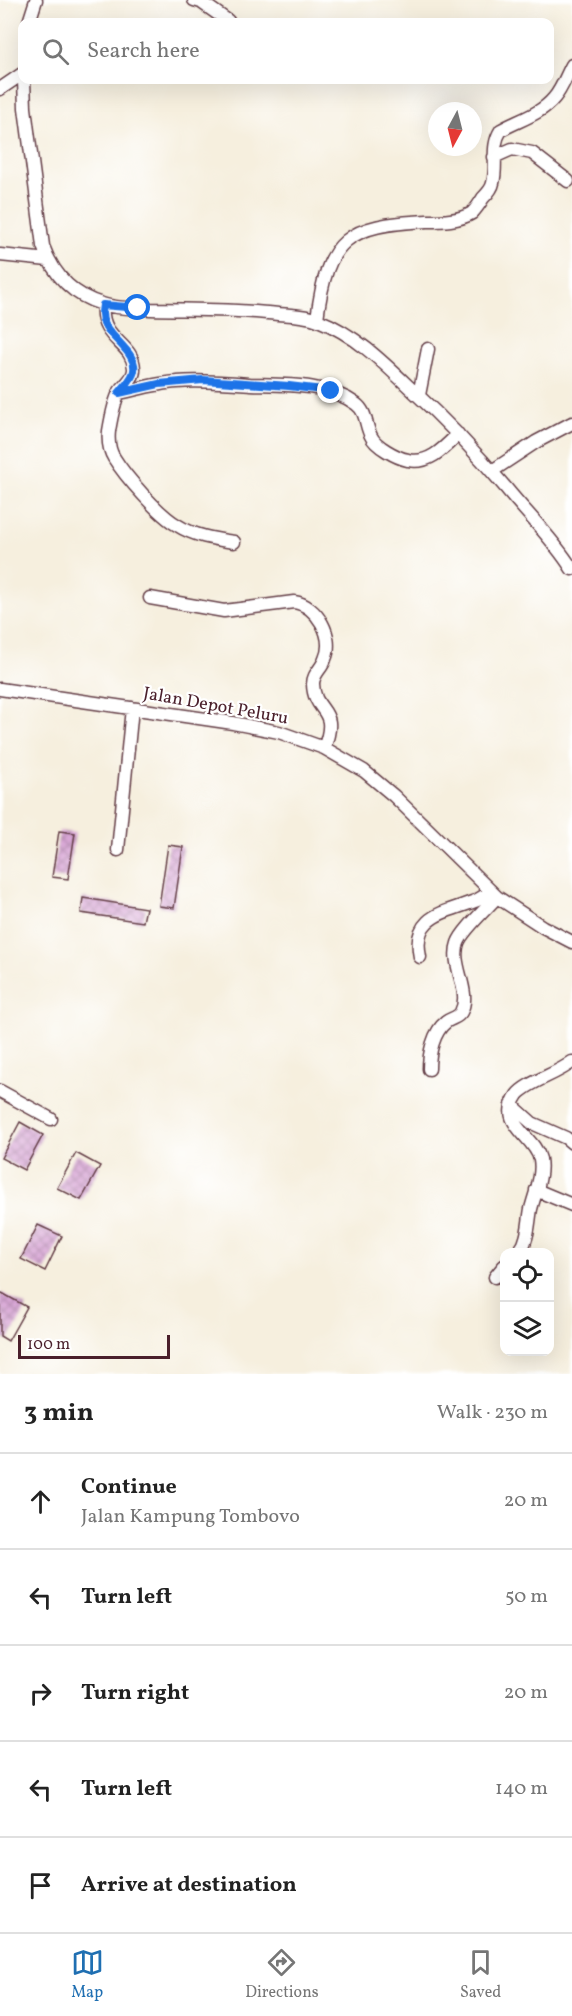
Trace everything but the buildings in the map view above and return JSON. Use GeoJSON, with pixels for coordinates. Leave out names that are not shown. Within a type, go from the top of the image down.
{"type":"FeatureCollection","features":[{"type":"Feature","properties":{"kind":"street"},"geometry":{"type":"LineString","coordinates":[[30,18],[36,0]]}},
{"type":"Feature","properties":{"kind":"street"},"geometry":{"type":"LineString","coordinates":[[194,0],[201,2],[224,18]]}},
{"type":"Feature","properties":{"kind":"street"},"geometry":{"type":"LineString","coordinates":[[317,320],[326,272],[341,246],[357,233],[374,227],[461,218],[474,212],[493,185],[494,146],[501,130],[549,104],[572,65]]}},
{"type":"Feature","properties":{"kind":"street"},"geometry":{"type":"LineString","coordinates":[[0,89],[18,77]]}},
{"type":"Feature","properties":{"kind":"street"},"geometry":{"type":"LineString","coordinates":[[24,84],[25,108],[43,246],[48,260],[63,281],[73,290],[103,305],[148,309],[240,311],[317,320],[362,345],[418,395],[492,471],[547,535],[572,569]]}},
{"type":"Feature","properties":{"kind":"street"},"geometry":{"type":"LineString","coordinates":[[494,157],[512,150],[532,153],[568,181]]}},
{"type":"Feature","properties":{"kind":"street"},"geometry":{"type":"LineString","coordinates":[[0,255],[48,260]]}},
{"type":"Feature","properties":{"kind":"street"},"geometry":{"type":"LineString","coordinates":[[103,305],[104,325],[134,363],[134,372],[119,393],[109,436],[109,445],[114,458],[159,510],[176,525],[207,538],[234,542]]}},
{"type":"Feature","properties":{"kind":"street"},"geometry":{"type":"LineString","coordinates":[[418,395],[428,349]]}},
{"type":"Feature","properties":{"kind":"street"},"geometry":{"type":"LineString","coordinates":[[119,393],[159,384],[203,380],[331,391],[358,405],[367,420],[371,437],[375,442],[407,460],[417,461],[433,456],[458,435]]}},
{"type":"Feature","properties":{"kind":"street"},"geometry":{"type":"LineString","coordinates":[[492,471],[527,447],[572,423]]}},
{"type":"Feature","properties":{"kind":"street"},"geometry":{"type":"LineString","coordinates":[[150,598],[224,611],[294,602],[303,603],[313,611],[327,637],[328,648],[326,658],[313,680],[315,694],[331,723],[324,748]]}},
{"type":"Feature","properties":{"kind":"street","name":"Jalan Depot Peluru"},"geometry":{"type":"LineString","coordinates":[[0,689],[233,723],[279,732],[324,748],[364,771],[394,796],[494,894],[543,927],[572,942]]}},
{"type":"Feature","properties":{"kind":"street"},"geometry":{"type":"LineString","coordinates":[[118,849],[132,708]]}},
{"type":"Feature","properties":{"kind":"street"},"geometry":{"type":"LineString","coordinates":[[420,957],[419,932],[429,920],[454,907],[494,894]]}},
{"type":"Feature","properties":{"kind":"street"},"geometry":{"type":"LineString","coordinates":[[429,1069],[432,1045],[441,1027],[459,1016],[463,1007],[462,983],[455,956],[459,940],[494,894]]}},
{"type":"Feature","properties":{"kind":"street"},"geometry":{"type":"LineString","coordinates":[[521,1248],[525,1243],[541,1172],[536,1149],[517,1128],[511,1116],[512,1105],[524,1088],[554,1075],[572,1062]]}},
{"type":"Feature","properties":{"kind":"street"},"geometry":{"type":"LineString","coordinates":[[0,1091],[51,1119]]}},
{"type":"Feature","properties":{"kind":"street"},"geometry":{"type":"LineString","coordinates":[[512,1105],[532,1123],[572,1143]]}},
{"type":"Feature","properties":{"kind":"street"},"geometry":{"type":"LineString","coordinates":[[536,1190],[572,1205]]}},
{"type":"Feature","properties":{"kind":"street"},"geometry":{"type":"LineString","coordinates":[[495,1277],[500,1271]]}},
{"type":"Feature","properties":{"kind":"route"},"geometry":{"type":"LineString","coordinates":[[138,308],[103,305],[104,325],[134,363],[132,377],[119,393],[159,384],[203,380],[331,391]]}}]}
